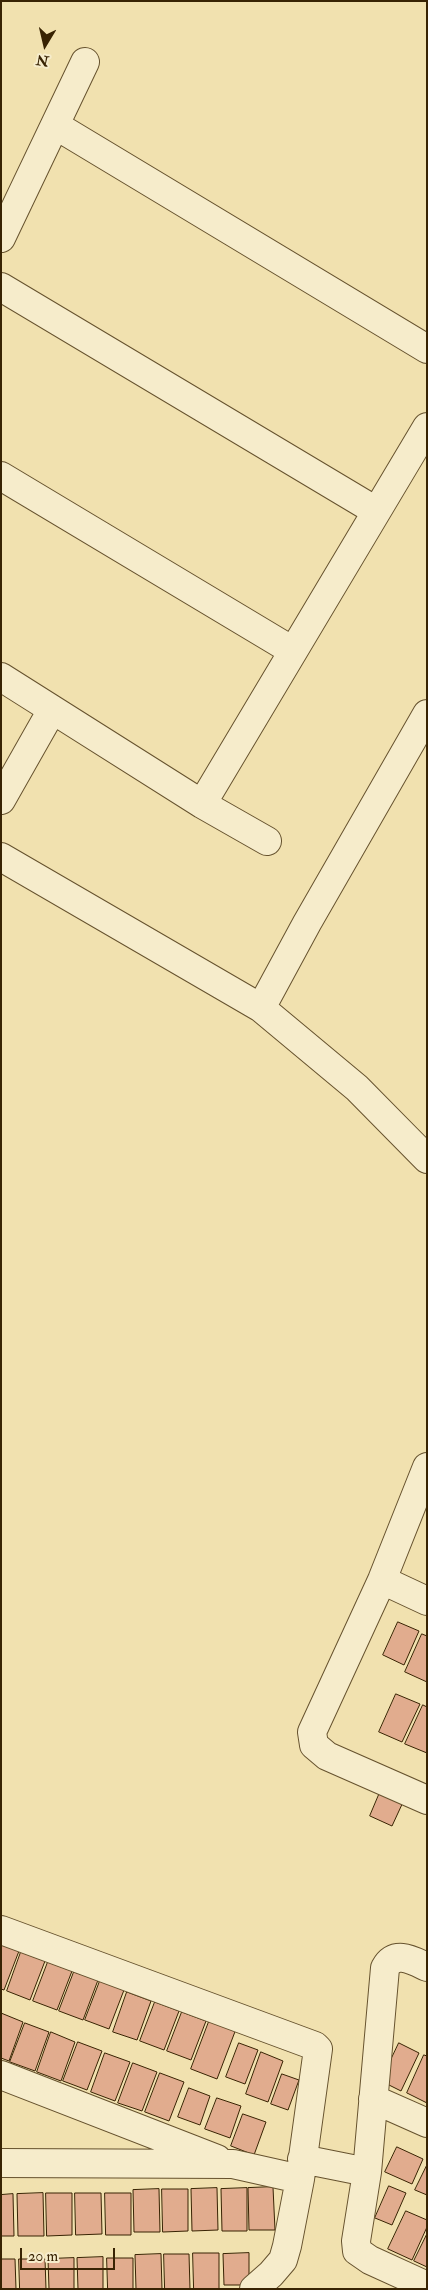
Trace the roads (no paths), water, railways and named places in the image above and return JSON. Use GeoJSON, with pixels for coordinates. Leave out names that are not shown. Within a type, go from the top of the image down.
{"type":"FeatureCollection","features":[{"type":"Feature","properties":{"kind":"street"},"geometry":{"type":"LineString","coordinates":[[1,238],[86,62]]}},
{"type":"Feature","properties":{"kind":"street"},"geometry":{"type":"LineString","coordinates":[[55,125],[427,349]]}},
{"type":"Feature","properties":{"kind":"street"},"geometry":{"type":"LineString","coordinates":[[1,287],[376,511]]}},
{"type":"Feature","properties":{"kind":"street"},"geometry":{"type":"LineString","coordinates":[[202,804],[427,426]]}},
{"type":"Feature","properties":{"kind":"street"},"geometry":{"type":"LineString","coordinates":[[1,476],[293,652]]}},
{"type":"Feature","properties":{"kind":"street"},"geometry":{"type":"LineString","coordinates":[[3,683],[52,710],[202,804],[267,841]]}},
{"type":"Feature","properties":{"kind":"street"},"geometry":{"type":"LineString","coordinates":[[1,800],[52,710]]}},
{"type":"Feature","properties":{"kind":"street"},"geometry":{"type":"LineString","coordinates":[[261,1008],[307,923],[427,714]]}},
{"type":"Feature","properties":{"kind":"street"},"geometry":{"type":"LineString","coordinates":[[1,857],[261,1008],[357,1088],[427,1159]]}},
{"type":"Feature","properties":{"kind":"street"},"geometry":{"type":"LineString","coordinates":[[427,1467],[382,1580],[312,1732],[314,1745],[327,1756],[427,1800]]}},
{"type":"Feature","properties":{"kind":"street"},"geometry":{"type":"LineString","coordinates":[[382,1580],[427,1601]]}},
{"type":"Feature","properties":{"kind":"street"},"geometry":{"type":"LineString","coordinates":[[1,1930],[315,2046],[318,2049],[326,2169],[356,2241],[357,2251],[370,2260],[427,2286]]}},
{"type":"Feature","properties":{"kind":"street"},"geometry":{"type":"LineString","coordinates":[[254,2289],[283,2260],[326,2169],[373,2099],[385,1968],[388,1962],[394,1958],[406,1957],[427,1966]]}},
{"type":"Feature","properties":{"kind":"street"},"geometry":{"type":"LineString","coordinates":[[1,2075],[233,2164]]}},
{"type":"Feature","properties":{"kind":"street"},"geometry":{"type":"LineString","coordinates":[[373,2099],[427,2123]]}},
{"type":"Feature","properties":{"kind":"street"},"geometry":{"type":"LineString","coordinates":[[1,2163],[233,2164],[326,2169]]}}]}
